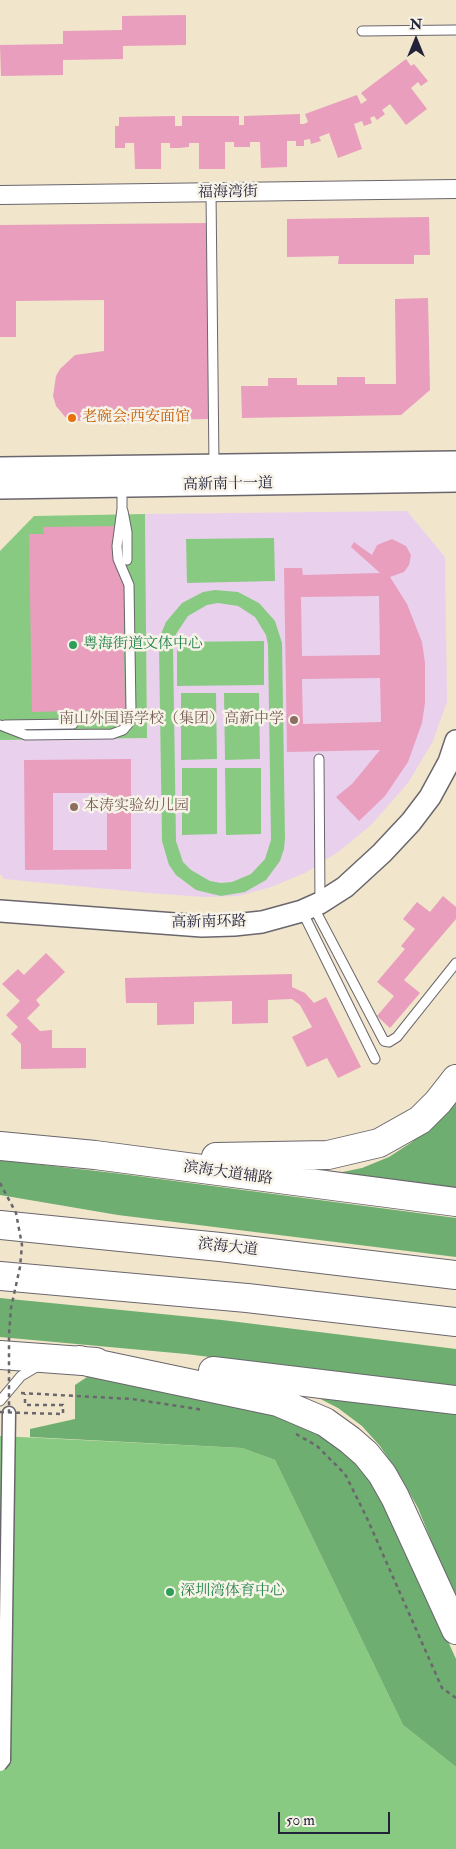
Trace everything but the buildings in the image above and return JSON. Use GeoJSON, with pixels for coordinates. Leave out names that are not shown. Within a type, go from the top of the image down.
{"type":"FeatureCollection","features":[{"type":"Feature","properties":{"kind":"main road"},"geometry":{"type":"LineString","coordinates":[[95,1155],[296,1157],[353,1151],[379,1143],[420,1120],[456,1080]]}},
{"type":"Feature","properties":{"kind":"main road","name":"滨海大道辅路"},"geometry":{"type":"LineString","coordinates":[[0,1146],[95,1155],[456,1202]]}},
{"type":"Feature","properties":{"kind":"main road"},"geometry":{"type":"LineString","coordinates":[[0,1219],[42,1228]]}},
{"type":"Feature","properties":{"kind":"main road","name":"滨海大道"},"geometry":{"type":"LineString","coordinates":[[0,1225],[42,1228],[456,1275]]}},
{"type":"Feature","properties":{"kind":"main road"},"geometry":{"type":"LineString","coordinates":[[0,1276],[247,1298],[456,1322]]}},
{"type":"Feature","properties":{"kind":"main road"},"geometry":{"type":"LineString","coordinates":[[0,1355],[231,1373],[456,1400]]}},
{"type":"Feature","properties":{"kind":"main road"},"geometry":{"type":"LineString","coordinates":[[66,1359],[278,1402],[325,1422],[350,1440],[382,1474],[395,1497],[456,1630]]}},
{"type":"Feature","properties":{"kind":"street","name":"福海湾街"},"geometry":{"type":"LineString","coordinates":[[0,195],[456,189]]}},
{"type":"Feature","properties":{"kind":"street","name":"高新南十一道"},"geometry":{"type":"LineString","coordinates":[[0,468],[456,462]]}},
{"type":"Feature","properties":{"kind":"street","name":"高新南十一道"},"geometry":{"type":"LineString","coordinates":[[0,488],[456,481]]}},
{"type":"Feature","properties":{"kind":"street","name":"高新南环路"},"geometry":{"type":"LineString","coordinates":[[0,911],[202,926],[262,922],[311,907],[352,880],[382,853],[411,822],[430,796],[449,762],[456,741]]}},
{"type":"Feature","properties":{"kind":"street"},"geometry":{"type":"LineString","coordinates":[[0,1765],[4,1760],[4,1412]]}},
{"type":"Feature","properties":{"kind":"lane"},"geometry":{"type":"LineString","coordinates":[[362,31],[456,30]]}},
{"type":"Feature","properties":{"kind":"lane"},"geometry":{"type":"LineString","coordinates":[[211,193],[214,465]]}},
{"type":"Feature","properties":{"kind":"lane"},"geometry":{"type":"LineString","coordinates":[[0,725],[26,735],[112,734],[123,730],[129,723],[131,711],[130,592],[127,579],[118,559],[117,546],[122,509],[122,487]]}},
{"type":"Feature","properties":{"kind":"lane"},"geometry":{"type":"LineString","coordinates":[[122,509],[127,532],[127,560]]}},
{"type":"Feature","properties":{"kind":"lane"},"geometry":{"type":"LineString","coordinates":[[0,725],[73,724]]}},
{"type":"Feature","properties":{"kind":"lane"},"geometry":{"type":"LineString","coordinates":[[319,759],[311,907],[375,1059]]}},
{"type":"Feature","properties":{"kind":"lane"},"geometry":{"type":"LineString","coordinates":[[311,907],[384,1041],[389,1042],[397,1036],[456,963]]}},
{"type":"Feature","properties":{"kind":"lane"},"geometry":{"type":"LineString","coordinates":[[0,1401],[21,1376],[66,1359]]}},
{"type":"Feature","properties":{"kind":"path"},"geometry":{"type":"LineString","coordinates":[[0,1183],[16,1213],[22,1245],[20,1267],[11,1308],[4,1412],[63,1414],[63,1405],[25,1405],[25,1394]]}},
{"type":"Feature","properties":{"kind":"path"},"geometry":{"type":"LineString","coordinates":[[16,1393],[132,1399],[206,1410]]}},
{"type":"Feature","properties":{"kind":"path"},"geometry":{"type":"LineString","coordinates":[[294,1433],[317,1446],[345,1474],[366,1516],[442,1688],[456,1698]]}},
{"type":"Feature","properties":{"kind":"shaded area","name":"南山外国语学校（集团）高新中学"},"geometry":{"type":"Polygon","coordinates":[[[407,511],[445,557],[447,702],[433,741],[408,783],[370,826],[338,852],[305,873],[271,887],[238,896],[204,897],[148,893],[4,879],[0,874],[0,740],[147,738],[145,514],[407,511]]]}},
{"type":"Feature","properties":{"kind":"green space","name":"粤海街道文体中心"},"geometry":{"type":"Polygon","coordinates":[[[145,514],[147,738],[0,740],[0,551],[34,516],[145,514]]]}},
{"type":"Feature","properties":{"kind":"green space"},"geometry":{"type":"Polygon","coordinates":[[[274,538],[275,581],[187,583],[186,539],[274,538]]]}},
{"type":"Feature","properties":{"kind":"green space"},"geometry":{"type":"Polygon","coordinates":[[[215,590],[238,592],[259,603],[275,621],[282,643],[284,849],[280,861],[266,880],[245,892],[221,896],[196,890],[176,875],[169,865],[162,841],[159,646],[166,622],[182,603],[203,592],[215,590]],[[218,603],[207,605],[188,616],[176,634],[173,645],[176,841],[183,862],[191,870],[210,881],[221,883],[232,882],[251,874],[265,859],[271,840],[268,645],[266,635],[255,617],[238,606],[218,603]]]}},
{"type":"Feature","properties":{"kind":"green space"},"geometry":{"type":"Polygon","coordinates":[[[264,641],[264,685],[177,686],[177,642],[264,641]]]}},
{"type":"Feature","properties":{"kind":"green space"},"geometry":{"type":"Polygon","coordinates":[[[181,693],[216,693],[217,759],[181,760],[181,693]]]}},
{"type":"Feature","properties":{"kind":"green space"},"geometry":{"type":"Polygon","coordinates":[[[224,693],[259,693],[260,759],[225,760],[224,693]]]}},
{"type":"Feature","properties":{"kind":"green space"},"geometry":{"type":"Polygon","coordinates":[[[182,768],[217,768],[217,834],[182,835],[182,768]]]}},
{"type":"Feature","properties":{"kind":"green space"},"geometry":{"type":"Polygon","coordinates":[[[225,768],[261,768],[261,834],[226,835],[225,768]]]}},
{"type":"Feature","properties":{"kind":"green space"},"geometry":{"type":"Polygon","coordinates":[[[456,1098],[456,1193],[323,1176],[362,1168],[389,1157],[412,1142],[456,1098]]]}},
{"type":"Feature","properties":{"kind":"green space"},"geometry":{"type":"Polygon","coordinates":[[[0,1160],[456,1218],[456,1257],[118,1215],[0,1195],[0,1160]]]}},
{"type":"Feature","properties":{"kind":"green space"},"geometry":{"type":"Polygon","coordinates":[[[0,1298],[222,1320],[456,1349],[456,1388],[186,1354],[0,1337],[0,1298]]]}},
{"type":"Feature","properties":{"kind":"green space"},"geometry":{"type":"Polygon","coordinates":[[[87,1377],[137,1381],[255,1405],[321,1427],[363,1467],[395,1524],[456,1659],[456,1767],[403,1725],[275,1460],[242,1448],[30,1437],[30,1429],[75,1419],[75,1385],[87,1377]]]}},
{"type":"Feature","properties":{"kind":"green space"},"geometry":{"type":"Polygon","coordinates":[[[303,1390],[456,1410],[456,1602],[418,1508],[380,1446],[362,1426],[338,1408],[303,1390]]]}},
{"type":"Feature","properties":{"kind":"green space","name":"深圳湾体育中心"},"geometry":{"type":"Polygon","coordinates":[[[0,1436],[242,1448],[275,1460],[403,1725],[456,1767],[456,1849],[0,1849],[0,1436]]]}},
{"type":"Feature","properties":{"kind":"place","name":"老碗会·西安面馆"},"geometry":{"type":"Point","coordinates":[72,418]}},
{"type":"Feature","properties":{"kind":"place","name":"粤海街道文体中心"},"geometry":{"type":"Point","coordinates":[73,645]}},
{"type":"Feature","properties":{"kind":"place","name":"南山外国语学校（集团）高新中学"},"geometry":{"type":"Point","coordinates":[294,720]}},
{"type":"Feature","properties":{"kind":"place","name":"本涛实验幼儿园"},"geometry":{"type":"Point","coordinates":[74,807]}},
{"type":"Feature","properties":{"kind":"place","name":"深圳湾体育中心"},"geometry":{"type":"Point","coordinates":[170,1592]}}]}
